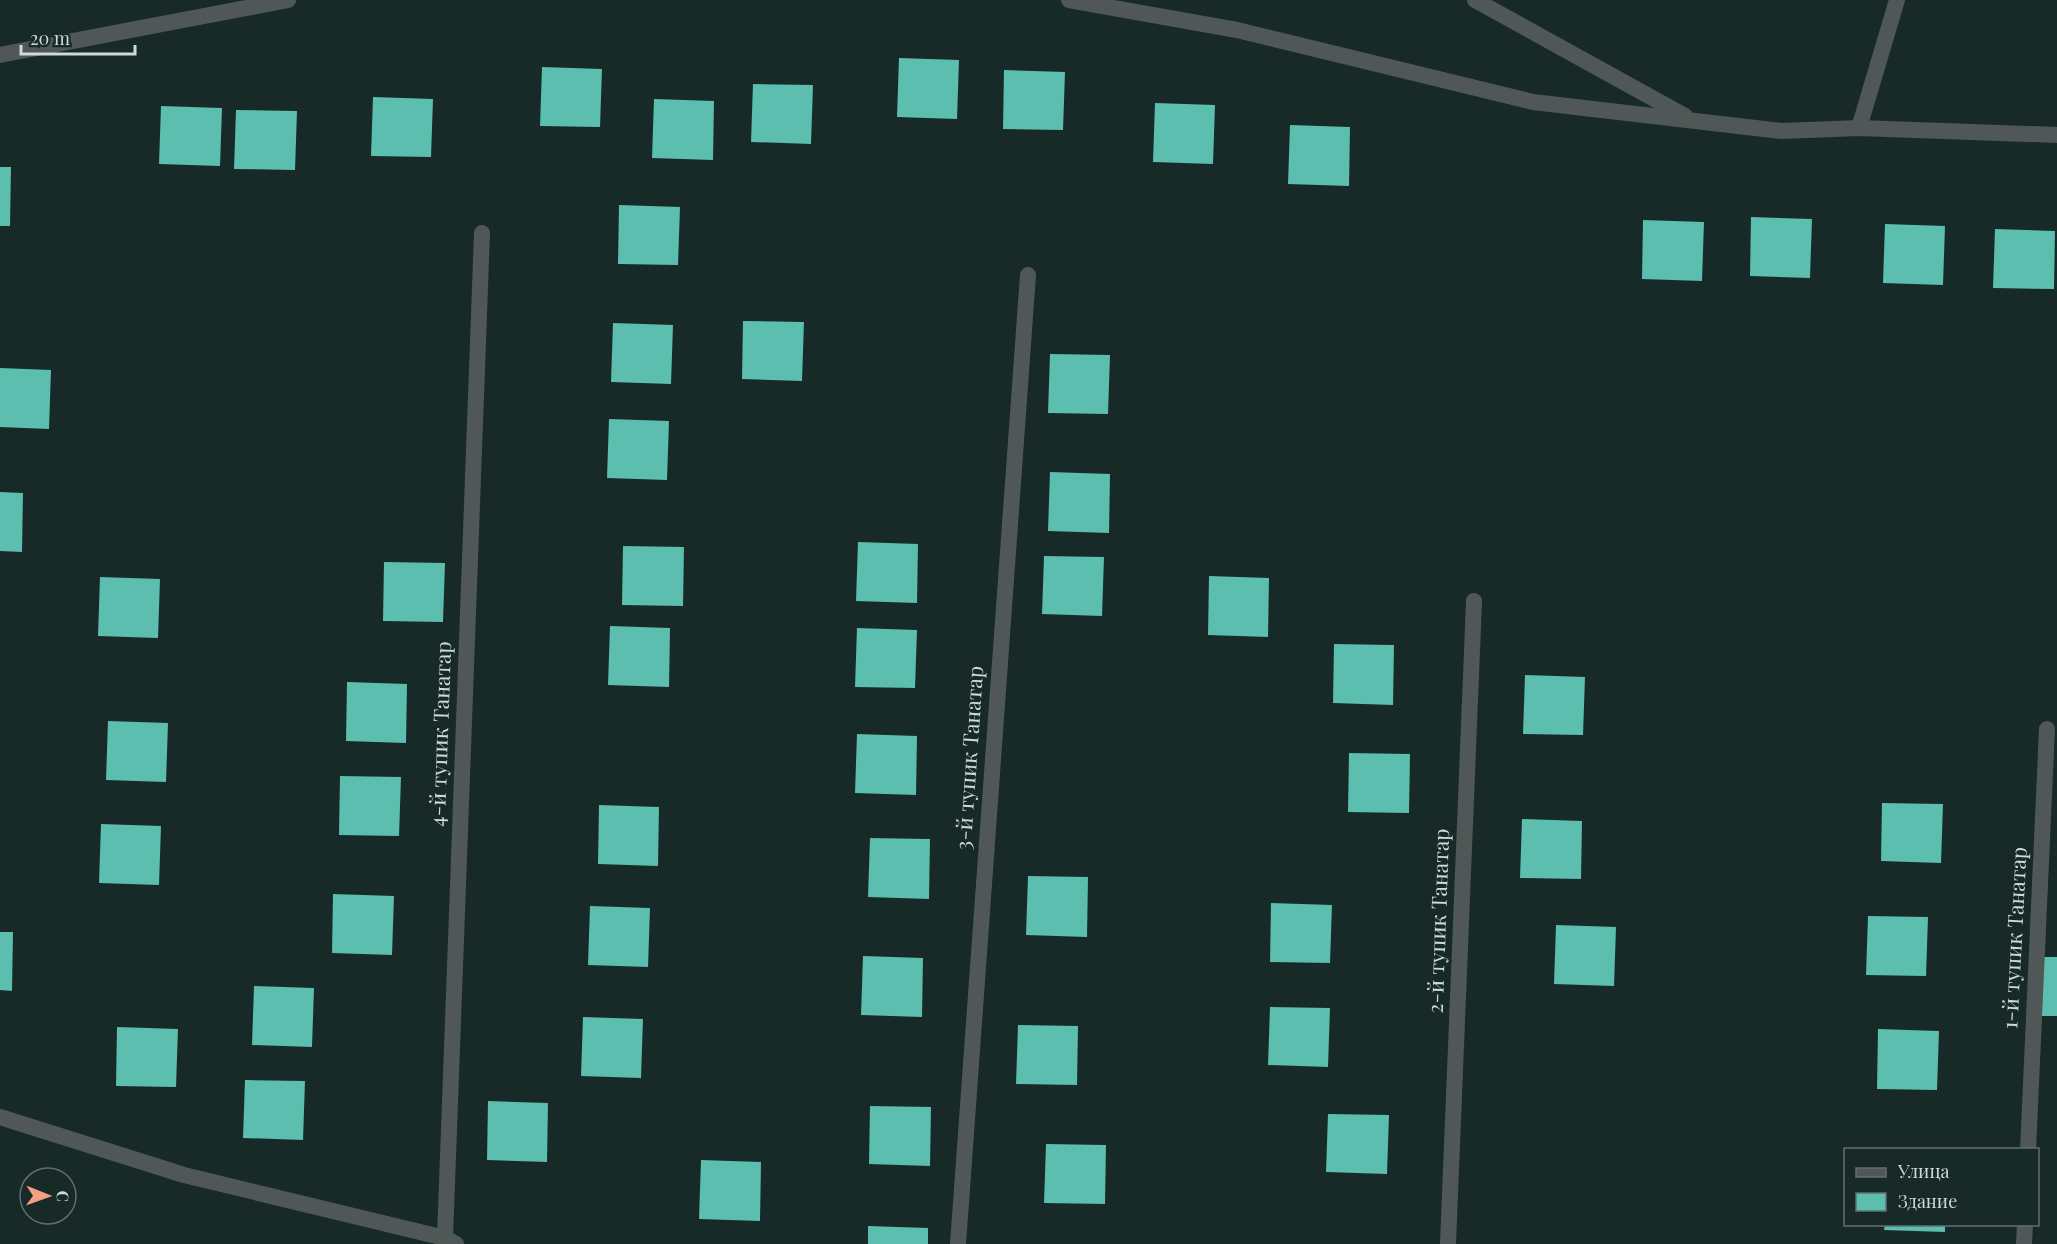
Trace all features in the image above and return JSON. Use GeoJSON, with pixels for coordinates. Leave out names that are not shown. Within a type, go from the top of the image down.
{"type":"FeatureCollection","features":[{"type":"Feature","properties":{"kind":"street"},"geometry":{"type":"LineString","coordinates":[[0,55],[288,0]]}},
{"type":"Feature","properties":{"kind":"street"},"geometry":{"type":"LineString","coordinates":[[1069,0],[1237,30],[1533,102],[1781,131],[1859,128],[2057,135]]}},
{"type":"Feature","properties":{"kind":"street"},"geometry":{"type":"LineString","coordinates":[[1475,0],[1693,121]]}},
{"type":"Feature","properties":{"kind":"street"},"geometry":{"type":"LineString","coordinates":[[1859,128],[1897,0]]}},
{"type":"Feature","properties":{"kind":"street","name":"4-й тупик Танатар"},"geometry":{"type":"LineString","coordinates":[[450,1241],[482,233]]}},
{"type":"Feature","properties":{"kind":"street","name":"3-й тупик Танатар"},"geometry":{"type":"LineString","coordinates":[[958,1244],[1028,275]]}},
{"type":"Feature","properties":{"kind":"street","name":"2-й тупик Танатар"},"geometry":{"type":"LineString","coordinates":[[1448,1244],[1474,601]]}},
{"type":"Feature","properties":{"kind":"street","name":"1-й тупик Танатар"},"geometry":{"type":"LineString","coordinates":[[2028,1148],[2047,729]]}},
{"type":"Feature","properties":{"kind":"street"},"geometry":{"type":"LineString","coordinates":[[0,1117],[184,1175],[450,1241]]}},
{"type":"Feature","properties":{"kind":"street"},"geometry":{"type":"LineString","coordinates":[[2024,1244],[2025,1226]]}},
{"type":"Feature","properties":{"kind":"building"},"geometry":{"type":"Polygon","coordinates":[[[899,58],[959,60],[957,119],[897,117],[899,58]]]}},
{"type":"Feature","properties":{"kind":"building"},"geometry":{"type":"Polygon","coordinates":[[[542,67],[602,69],[600,127],[540,126],[542,67]]]}},
{"type":"Feature","properties":{"kind":"building"},"geometry":{"type":"Polygon","coordinates":[[[1004,70],[1065,72],[1063,130],[1003,129],[1004,70]]]}},
{"type":"Feature","properties":{"kind":"building"},"geometry":{"type":"Polygon","coordinates":[[[753,84],[813,85],[811,144],[751,142],[753,84]]]}},
{"type":"Feature","properties":{"kind":"building"},"geometry":{"type":"Polygon","coordinates":[[[373,97],[433,99],[431,157],[371,156],[373,97]]]}},
{"type":"Feature","properties":{"kind":"building"},"geometry":{"type":"Polygon","coordinates":[[[654,99],[714,101],[713,160],[652,158],[654,99]]]}},
{"type":"Feature","properties":{"kind":"building"},"geometry":{"type":"Polygon","coordinates":[[[1155,103],[1215,105],[1213,164],[1153,162],[1155,103]]]}},
{"type":"Feature","properties":{"kind":"building"},"geometry":{"type":"Polygon","coordinates":[[[161,106],[222,108],[220,166],[159,164],[161,106]]]}},
{"type":"Feature","properties":{"kind":"building"},"geometry":{"type":"Polygon","coordinates":[[[236,110],[297,111],[295,170],[234,169],[236,110]]]}},
{"type":"Feature","properties":{"kind":"building"},"geometry":{"type":"Polygon","coordinates":[[[1290,125],[1350,127],[1349,186],[1288,184],[1290,125]]]}},
{"type":"Feature","properties":{"kind":"building"},"geometry":{"type":"Polygon","coordinates":[[[0,167],[11,167],[10,226],[0,226],[0,167]]]}},
{"type":"Feature","properties":{"kind":"building"},"geometry":{"type":"Polygon","coordinates":[[[619,205],[680,207],[678,265],[618,264],[619,205]]]}},
{"type":"Feature","properties":{"kind":"building"},"geometry":{"type":"Polygon","coordinates":[[[1751,217],[1812,219],[1810,278],[1750,276],[1751,217]]]}},
{"type":"Feature","properties":{"kind":"building"},"geometry":{"type":"Polygon","coordinates":[[[1643,220],[1704,222],[1702,281],[1642,279],[1643,220]]]}},
{"type":"Feature","properties":{"kind":"building"},"geometry":{"type":"Polygon","coordinates":[[[1885,224],[1945,226],[1943,285],[1883,283],[1885,224]]]}},
{"type":"Feature","properties":{"kind":"building"},"geometry":{"type":"Polygon","coordinates":[[[1995,229],[2055,231],[2054,289],[1993,288],[1995,229]]]}},
{"type":"Feature","properties":{"kind":"building"},"geometry":{"type":"Polygon","coordinates":[[[743,321],[804,322],[802,381],[742,379],[743,321]]]}},
{"type":"Feature","properties":{"kind":"building"},"geometry":{"type":"Polygon","coordinates":[[[613,323],[673,325],[671,384],[611,382],[613,323]]]}},
{"type":"Feature","properties":{"kind":"building"},"geometry":{"type":"Polygon","coordinates":[[[1050,354],[1110,355],[1108,414],[1048,413],[1050,354]]]}},
{"type":"Feature","properties":{"kind":"building"},"geometry":{"type":"Polygon","coordinates":[[[0,368],[51,370],[49,429],[0,427],[0,368]]]}},
{"type":"Feature","properties":{"kind":"building"},"geometry":{"type":"Polygon","coordinates":[[[609,419],[669,421],[667,480],[607,478],[609,419]]]}},
{"type":"Feature","properties":{"kind":"building"},"geometry":{"type":"Polygon","coordinates":[[[1050,472],[1110,474],[1109,533],[1048,531],[1050,472]]]}},
{"type":"Feature","properties":{"kind":"building"},"geometry":{"type":"Polygon","coordinates":[[[0,492],[23,493],[22,552],[0,551],[0,492]]]}},
{"type":"Feature","properties":{"kind":"building"},"geometry":{"type":"Polygon","coordinates":[[[858,542],[918,544],[917,603],[856,601],[858,542]]]}},
{"type":"Feature","properties":{"kind":"building"},"geometry":{"type":"Polygon","coordinates":[[[623,546],[684,547],[683,606],[622,605],[623,546]]]}},
{"type":"Feature","properties":{"kind":"building"},"geometry":{"type":"Polygon","coordinates":[[[1044,556],[1104,557],[1102,616],[1042,614],[1044,556]]]}},
{"type":"Feature","properties":{"kind":"building"},"geometry":{"type":"Polygon","coordinates":[[[384,562],[445,563],[443,622],[383,621],[384,562]]]}},
{"type":"Feature","properties":{"kind":"building"},"geometry":{"type":"Polygon","coordinates":[[[1209,576],[1269,578],[1268,637],[1208,635],[1209,576]]]}},
{"type":"Feature","properties":{"kind":"building"},"geometry":{"type":"Polygon","coordinates":[[[100,577],[160,579],[158,638],[98,636],[100,577]]]}},
{"type":"Feature","properties":{"kind":"building"},"geometry":{"type":"Polygon","coordinates":[[[610,626],[670,628],[669,687],[608,685],[610,626]]]}},
{"type":"Feature","properties":{"kind":"building"},"geometry":{"type":"Polygon","coordinates":[[[857,628],[917,630],[915,688],[855,687],[857,628]]]}},
{"type":"Feature","properties":{"kind":"building"},"geometry":{"type":"Polygon","coordinates":[[[1334,644],[1394,645],[1393,705],[1333,703],[1334,644]]]}},
{"type":"Feature","properties":{"kind":"building"},"geometry":{"type":"Polygon","coordinates":[[[1525,675],[1585,677],[1583,735],[1523,734],[1525,675]]]}},
{"type":"Feature","properties":{"kind":"building"},"geometry":{"type":"Polygon","coordinates":[[[347,682],[407,684],[406,743],[346,741],[347,682]]]}},
{"type":"Feature","properties":{"kind":"building"},"geometry":{"type":"Polygon","coordinates":[[[108,721],[168,723],[166,782],[106,780],[108,721]]]}},
{"type":"Feature","properties":{"kind":"building"},"geometry":{"type":"Polygon","coordinates":[[[857,734],[917,736],[916,795],[855,793],[857,734]]]}},
{"type":"Feature","properties":{"kind":"building"},"geometry":{"type":"Polygon","coordinates":[[[1349,753],[1410,754],[1409,813],[1348,812],[1349,753]]]}},
{"type":"Feature","properties":{"kind":"building"},"geometry":{"type":"Polygon","coordinates":[[[340,776],[401,777],[399,836],[339,835],[340,776]]]}},
{"type":"Feature","properties":{"kind":"building"},"geometry":{"type":"Polygon","coordinates":[[[1882,803],[1943,804],[1941,863],[1881,861],[1882,803]]]}},
{"type":"Feature","properties":{"kind":"building"},"geometry":{"type":"Polygon","coordinates":[[[599,805],[659,807],[658,866],[598,864],[599,805]]]}},
{"type":"Feature","properties":{"kind":"building"},"geometry":{"type":"Polygon","coordinates":[[[1522,819],[1582,821],[1581,879],[1520,878],[1522,819]]]}},
{"type":"Feature","properties":{"kind":"building"},"geometry":{"type":"Polygon","coordinates":[[[101,824],[161,826],[159,885],[99,883],[101,824]]]}},
{"type":"Feature","properties":{"kind":"building"},"geometry":{"type":"Polygon","coordinates":[[[870,838],[930,839],[929,899],[868,897],[870,838]]]}},
{"type":"Feature","properties":{"kind":"building"},"geometry":{"type":"Polygon","coordinates":[[[1028,876],[1088,877],[1087,937],[1026,935],[1028,876]]]}},
{"type":"Feature","properties":{"kind":"building"},"geometry":{"type":"Polygon","coordinates":[[[333,894],[394,896],[392,955],[332,953],[333,894]]]}},
{"type":"Feature","properties":{"kind":"building"},"geometry":{"type":"Polygon","coordinates":[[[1271,903],[1332,905],[1330,963],[1270,962],[1271,903]]]}},
{"type":"Feature","properties":{"kind":"building"},"geometry":{"type":"Polygon","coordinates":[[[590,906],[650,908],[648,967],[588,965],[590,906]]]}},
{"type":"Feature","properties":{"kind":"building"},"geometry":{"type":"Polygon","coordinates":[[[1868,916],[1928,917],[1926,976],[1866,975],[1868,916]]]}},
{"type":"Feature","properties":{"kind":"building"},"geometry":{"type":"Polygon","coordinates":[[[1556,925],[1616,927],[1614,986],[1554,984],[1556,925]]]}},
{"type":"Feature","properties":{"kind":"building"},"geometry":{"type":"Polygon","coordinates":[[[0,932],[13,932],[12,991],[0,990],[0,932]]]}},
{"type":"Feature","properties":{"kind":"building"},"geometry":{"type":"Polygon","coordinates":[[[863,956],[923,958],[922,1017],[861,1015],[863,956]]]}},
{"type":"Feature","properties":{"kind":"building"},"geometry":{"type":"Polygon","coordinates":[[[2040,957],[2057,957],[2057,1016],[2039,1016],[2040,957]]]}},
{"type":"Feature","properties":{"kind":"building"},"geometry":{"type":"Polygon","coordinates":[[[254,986],[314,988],[312,1047],[252,1045],[254,986]]]}},
{"type":"Feature","properties":{"kind":"building"},"geometry":{"type":"Polygon","coordinates":[[[1270,1007],[1330,1008],[1328,1067],[1268,1065],[1270,1007]]]}},
{"type":"Feature","properties":{"kind":"building"},"geometry":{"type":"Polygon","coordinates":[[[583,1017],[643,1019],[641,1078],[581,1076],[583,1017]]]}},
{"type":"Feature","properties":{"kind":"building"},"geometry":{"type":"Polygon","coordinates":[[[1018,1025],[1078,1026],[1077,1085],[1016,1084],[1018,1025]]]}},
{"type":"Feature","properties":{"kind":"building"},"geometry":{"type":"Polygon","coordinates":[[[117,1027],[178,1029],[176,1087],[116,1086],[117,1027]]]}},
{"type":"Feature","properties":{"kind":"building"},"geometry":{"type":"Polygon","coordinates":[[[1878,1029],[1939,1031],[1937,1090],[1877,1089],[1878,1029]]]}},
{"type":"Feature","properties":{"kind":"building"},"geometry":{"type":"Polygon","coordinates":[[[245,1080],[305,1081],[303,1140],[243,1138],[245,1080]]]}},
{"type":"Feature","properties":{"kind":"building"},"geometry":{"type":"Polygon","coordinates":[[[488,1101],[548,1103],[547,1162],[487,1160],[488,1101]]]}},
{"type":"Feature","properties":{"kind":"building"},"geometry":{"type":"Polygon","coordinates":[[[870,1106],[931,1107],[930,1166],[869,1164],[870,1106]]]}},
{"type":"Feature","properties":{"kind":"building"},"geometry":{"type":"Polygon","coordinates":[[[1328,1114],[1389,1115],[1387,1174],[1326,1172],[1328,1114]]]}},
{"type":"Feature","properties":{"kind":"building"},"geometry":{"type":"Polygon","coordinates":[[[1046,1144],[1106,1145],[1105,1204],[1044,1203],[1046,1144]]]}},
{"type":"Feature","properties":{"kind":"building"},"geometry":{"type":"Polygon","coordinates":[[[701,1160],[761,1162],[760,1221],[699,1219],[701,1160]]]}},
{"type":"Feature","properties":{"kind":"building"},"geometry":{"type":"Polygon","coordinates":[[[868,1226],[928,1228],[928,1244],[868,1244],[868,1226]]]}},
{"type":"Feature","properties":{"kind":"building"},"geometry":{"type":"Polygon","coordinates":[[[1885,1226],[1945,1226],[1945,1232],[1884,1230],[1885,1226]]]}}]}
